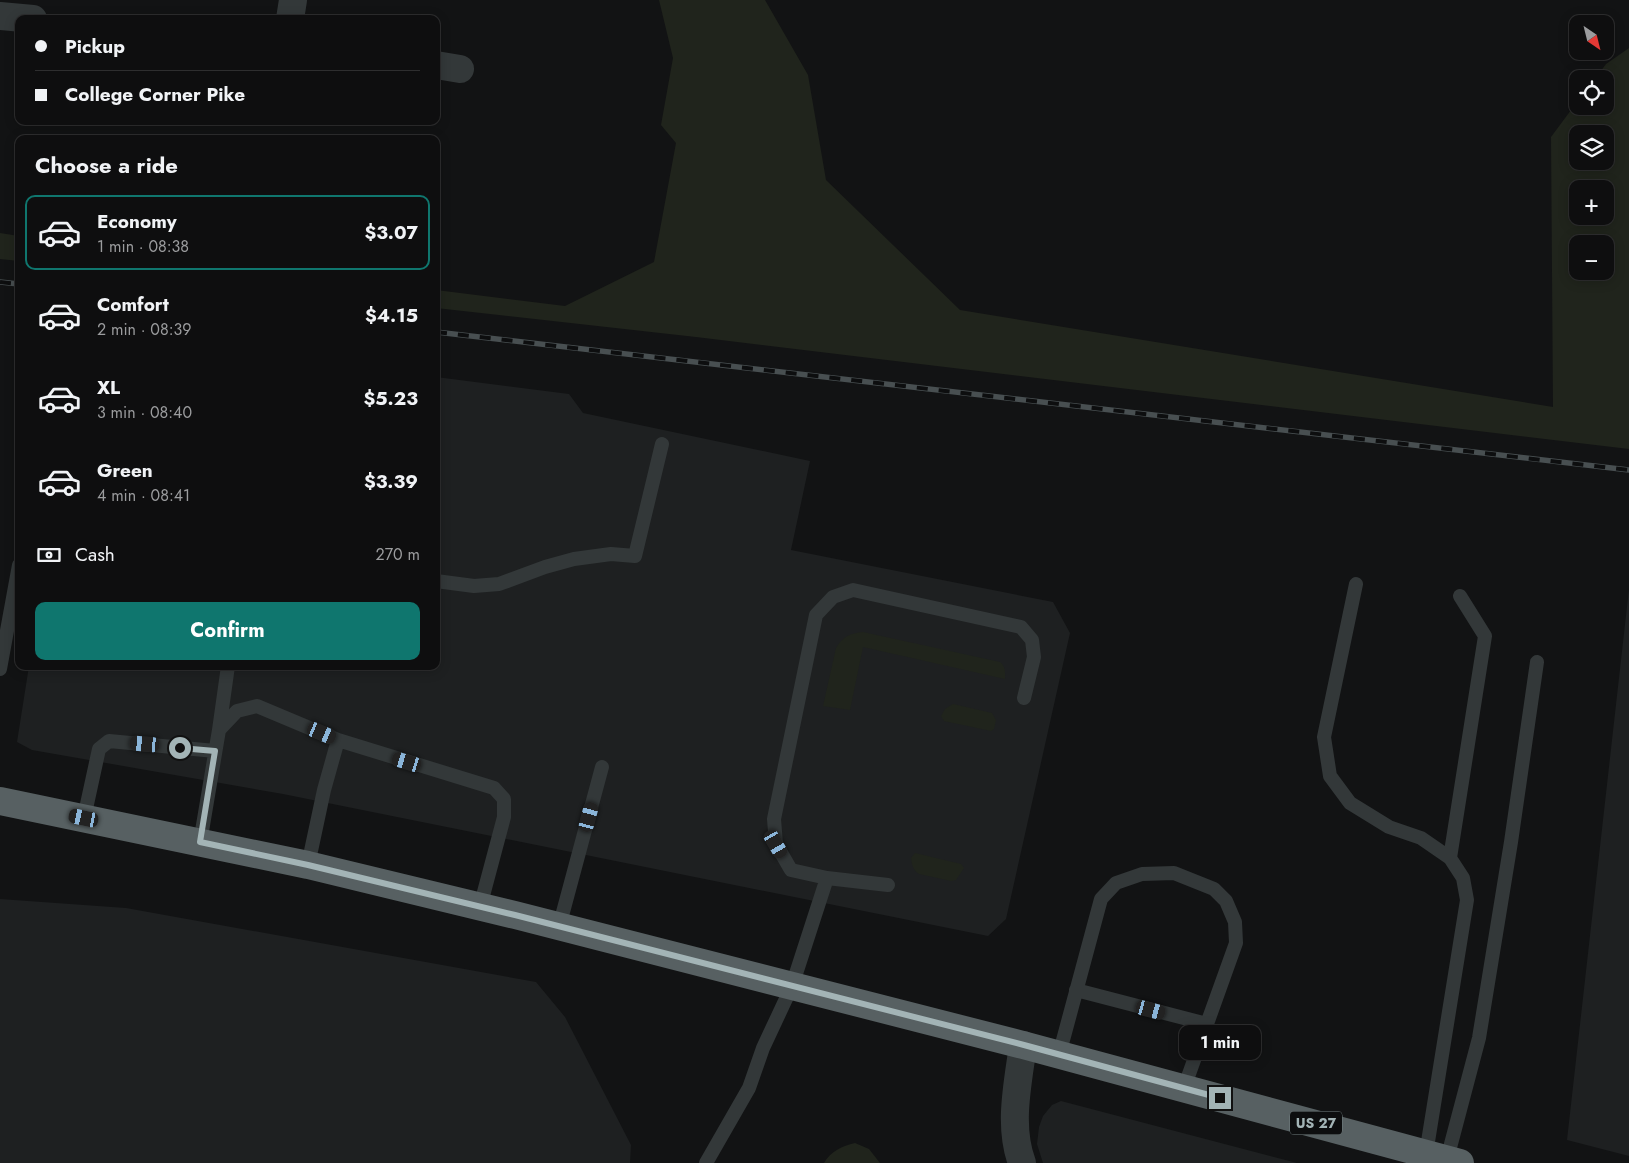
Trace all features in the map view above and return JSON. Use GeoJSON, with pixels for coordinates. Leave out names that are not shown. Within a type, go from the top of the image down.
{"type":"FeatureCollection","features":[{"type":"Feature","properties":{"kind":"highway","name":"US 27"},"geometry":{"type":"LineString","coordinates":[[0,800],[308,865],[480,907],[1024,1045],[1445,1159]]}},
{"type":"Feature","properties":{"kind":"street"},"geometry":{"type":"LineString","coordinates":[[291,15],[293,0]]}},
{"type":"Feature","properties":{"kind":"street"},"geometry":{"type":"LineString","coordinates":[[0,16],[15,17]]}},
{"type":"Feature","properties":{"kind":"street"},"geometry":{"type":"LineString","coordinates":[[1022,1163],[1018,1153],[1015,1130],[1018,1086],[1024,1045]]}},
{"type":"Feature","properties":{"kind":"lane"},"geometry":{"type":"LineString","coordinates":[[440,582],[474,586],[499,584],[545,567],[574,559],[611,554],[635,556],[662,444]]}},
{"type":"Feature","properties":{"kind":"lane"},"geometry":{"type":"LineString","coordinates":[[1356,584],[1324,737],[1330,776],[1350,803],[1389,827],[1421,838],[1450,858],[1463,878],[1467,900],[1445,1159]]}},
{"type":"Feature","properties":{"kind":"lane"},"geometry":{"type":"LineString","coordinates":[[0,669],[15,586]]}},
{"type":"Feature","properties":{"kind":"lane"},"geometry":{"type":"LineString","coordinates":[[888,885],[827,878],[791,870],[776,844],[774,819],[816,615],[833,597],[853,590],[1021,628],[1032,640],[1034,656],[1024,698]]}},
{"type":"Feature","properties":{"kind":"lane"},"geometry":{"type":"LineString","coordinates":[[1450,858],[1485,636],[1460,596]]}},
{"type":"Feature","properties":{"kind":"lane"},"geometry":{"type":"LineString","coordinates":[[1445,1159],[1479,1038],[1511,842],[1537,662]]}},
{"type":"Feature","properties":{"kind":"lane"},"geometry":{"type":"LineString","coordinates":[[200,842],[227,670]]}},
{"type":"Feature","properties":{"kind":"lane"},"geometry":{"type":"LineString","coordinates":[[219,730],[237,711],[257,706],[338,740],[494,788],[504,799],[504,817],[480,907]]}},
{"type":"Feature","properties":{"kind":"lane"},"geometry":{"type":"LineString","coordinates":[[308,865],[324,790],[338,740]]}},
{"type":"Feature","properties":{"kind":"lane"},"geometry":{"type":"LineString","coordinates":[[84,818],[99,749],[109,741],[215,751]]}},
{"type":"Feature","properties":{"kind":"lane"},"geometry":{"type":"LineString","coordinates":[[559,927],[602,767]]}},
{"type":"Feature","properties":{"kind":"lane"},"geometry":{"type":"LineString","coordinates":[[1059,1055],[1102,899],[1116,883],[1142,874],[1174,873],[1214,889],[1226,901],[1236,922],[1236,942],[1184,1088]]}},
{"type":"Feature","properties":{"kind":"lane"},"geometry":{"type":"LineString","coordinates":[[706,1163],[749,1088],[763,1048],[792,986],[827,878]]}},
{"type":"Feature","properties":{"kind":"lane"},"geometry":{"type":"LineString","coordinates":[[1076,990],[1207,1024]]}},
{"type":"Feature","properties":{"kind":"shaded area"},"geometry":{"type":"Polygon","coordinates":[[[659,0],[765,0],[808,75],[826,180],[960,310],[1553,407],[1551,137],[1569,113],[1569,115],[1614,115],[1614,70],[1602,70],[1606,64],[1629,48],[1629,449],[696,337],[440,308],[440,290],[565,306],[654,262],[676,143],[661,125],[673,58],[659,0]]]}},
{"type":"Feature","properties":{"kind":"shaded area"},"geometry":{"type":"Polygon","coordinates":[[[0,233],[15,235],[15,261],[0,259],[0,233]]]}},
{"type":"Feature","properties":{"kind":"shaded area"},"geometry":{"type":"Polygon","coordinates":[[[440,378],[569,394],[583,413],[810,461],[791,550],[1053,602],[1070,633],[1006,919],[988,936],[283,794],[32,750],[17,742],[28,670],[440,670],[440,378]]]}},
{"type":"Feature","properties":{"kind":"shaded area"},"geometry":{"type":"Polygon","coordinates":[[[1629,589],[1629,1156],[1567,1140],[1629,589]]]}},
{"type":"Feature","properties":{"kind":"shaded area"},"geometry":{"type":"Polygon","coordinates":[[[863,632],[1000,662],[1004,668],[1005,679],[863,647],[850,710],[823,706],[836,648],[847,636],[863,632]]]}},
{"type":"Feature","properties":{"kind":"shaded area"},"geometry":{"type":"Polygon","coordinates":[[[953,704],[992,713],[996,720],[994,729],[991,731],[944,721],[941,716],[945,709],[953,704]]]}},
{"type":"Feature","properties":{"kind":"shaded area"},"geometry":{"type":"Polygon","coordinates":[[[915,853],[961,864],[964,868],[956,880],[951,881],[919,874],[914,869],[911,858],[915,853]]]}},
{"type":"Feature","properties":{"kind":"shaded area"},"geometry":{"type":"Polygon","coordinates":[[[0,899],[126,908],[536,982],[565,1017],[631,1145],[630,1163],[0,1163],[0,899]]]}},
{"type":"Feature","properties":{"kind":"shaded area"},"geometry":{"type":"Polygon","coordinates":[[[1061,1101],[1297,1163],[1043,1163],[1037,1144],[1039,1127],[1043,1116],[1052,1105],[1061,1101]]]}},
{"type":"Feature","properties":{"kind":"shaded area"},"geometry":{"type":"Polygon","coordinates":[[[855,1143],[869,1149],[880,1163],[824,1163],[837,1150],[855,1143]]]}},
{"type":"Feature","properties":{"kind":"railway"},"geometry":{"type":"LineString","coordinates":[[0,282],[15,284]]}},
{"type":"Feature","properties":{"kind":"railway"},"geometry":{"type":"LineString","coordinates":[[440,332],[1629,470]]}},
{"type":"Feature","properties":{"kind":"route"},"geometry":{"type":"LineString","coordinates":[[180,748],[215,751],[200,842],[308,865],[515,915],[1024,1045],[1220,1098]]}}]}
